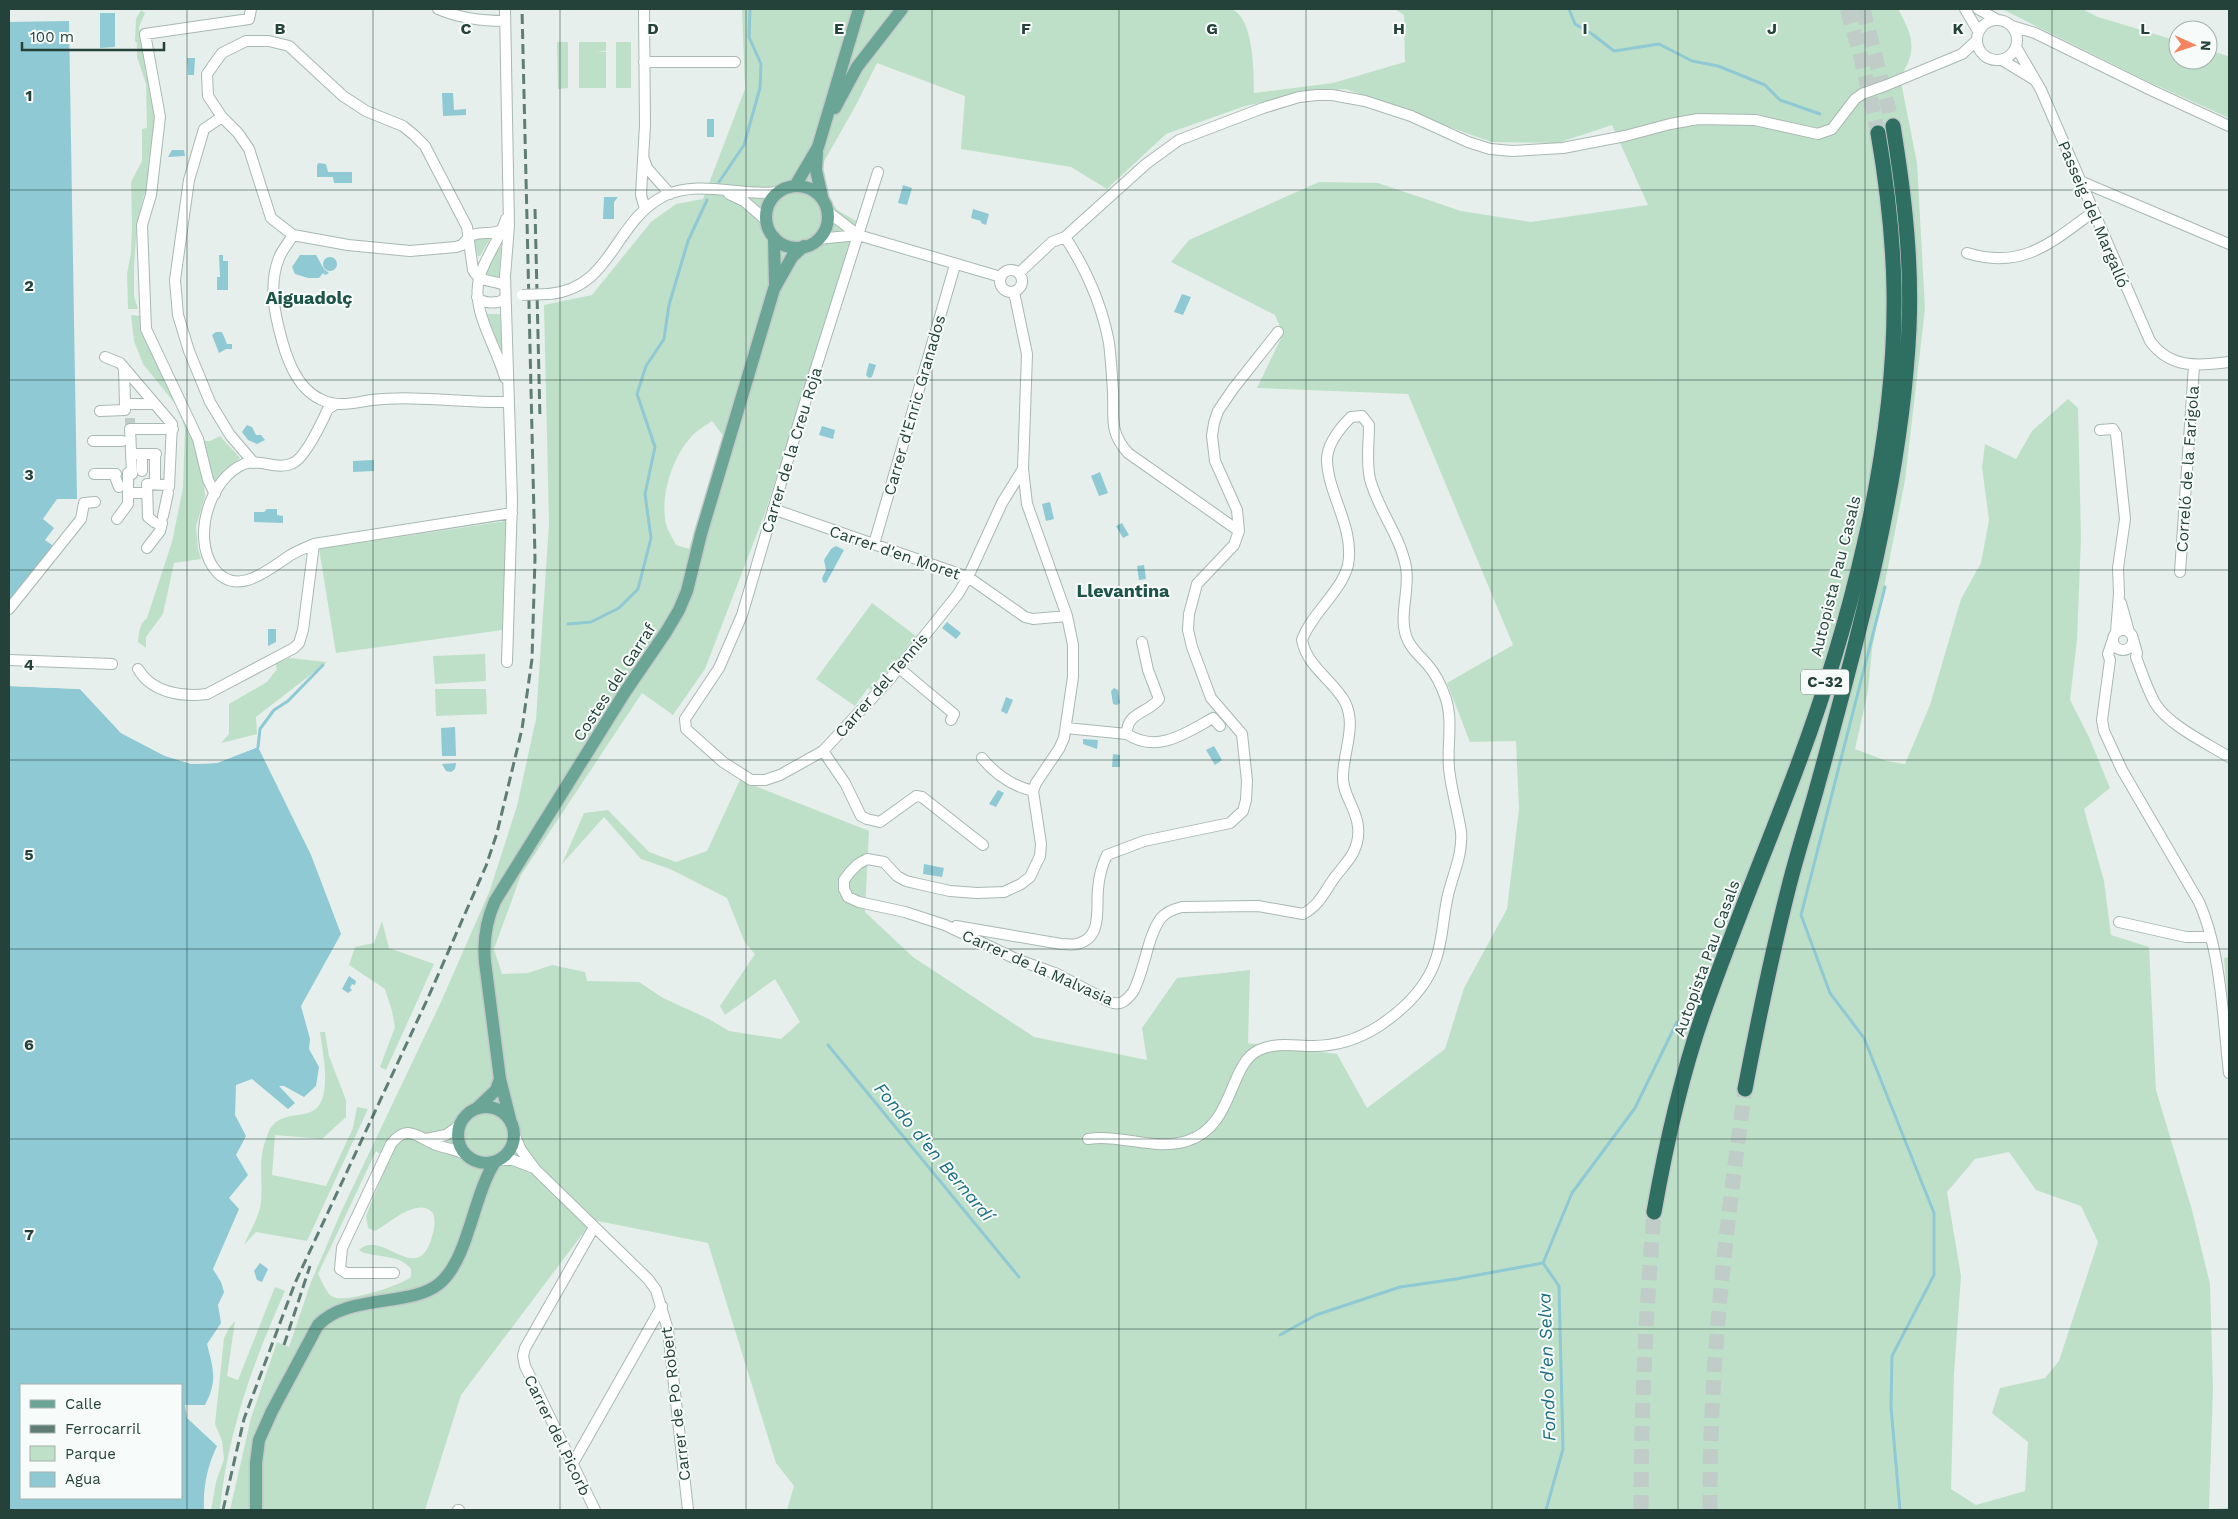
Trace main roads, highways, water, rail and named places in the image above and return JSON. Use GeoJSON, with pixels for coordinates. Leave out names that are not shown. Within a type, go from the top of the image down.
{"type":"FeatureCollection","features":[{"type":"Feature","properties":{"kind":"highway","name":"Autopista Pau Casals"},"geometry":{"type":"LineString","coordinates":[[1745,1088],[1789,886],[1839,706],[1882,531],[1897,449],[1909,328],[1909,282],[1906,225],[1893,126]]}},
{"type":"Feature","properties":{"kind":"highway","name":"Autopista Pau Casals"},"geometry":{"type":"LineString","coordinates":[[1654,1212],[1672,1118],[1703,1012],[1789,789],[1820,699],[1843,624],[1876,486],[1890,390],[1894,289],[1888,186],[1878,133]]}},
{"type":"Feature","properties":{"kind":"main road"},"geometry":{"type":"LineString","coordinates":[[774,289],[792,257],[804,246],[818,239],[826,229],[828,212],[822,197],[816,170],[819,144],[859,9]]}},
{"type":"Feature","properties":{"kind":"main road"},"geometry":{"type":"LineString","coordinates":[[795,186],[819,144],[857,67],[902,9]]}},
{"type":"Feature","properties":{"kind":"main road"},"geometry":{"type":"LineString","coordinates":[[774,289],[776,263],[774,236],[767,221],[770,205],[778,192],[795,186],[810,189],[822,197]]}},
{"type":"Feature","properties":{"kind":"main road"},"geometry":{"type":"LineString","coordinates":[[774,236],[784,245],[791,247],[804,246]]}},
{"type":"Feature","properties":{"kind":"main road","name":"Costes del Garraf"},"geometry":{"type":"LineString","coordinates":[[512,1129],[500,1079],[484,948],[488,917],[496,900],[547,816],[679,610],[687,592],[701,534],[774,289]]}},
{"type":"Feature","properties":{"kind":"main road"},"geometry":{"type":"LineString","coordinates":[[480,1192],[468,1156],[458,1140],[460,1125],[466,1115],[476,1109],[496,1090],[500,1079]]}},
{"type":"Feature","properties":{"kind":"main road"},"geometry":{"type":"LineString","coordinates":[[256,1510],[256,1463],[259,1440],[318,1325],[325,1317],[342,1309],[416,1294],[440,1283],[460,1252],[480,1192],[498,1161],[510,1149],[512,1129],[506,1116],[496,1109],[488,1107],[476,1109]]}},
{"type":"Feature","properties":{"kind":"main road"},"geometry":{"type":"LineString","coordinates":[[468,1156],[482,1163],[498,1161]]}},
{"type":"Feature","properties":{"kind":"water"},"geometry":{"type":"Polygon","coordinates":[[[100,13],[115,13],[115,47],[100,48],[100,13]]]}},
{"type":"Feature","properties":{"kind":"water"},"geometry":{"type":"Polygon","coordinates":[[[69,21],[77,499],[57,499],[43,519],[54,528],[45,540],[55,547],[9,602],[9,22],[69,21]]]}},
{"type":"Feature","properties":{"kind":"water"},"geometry":{"type":"Polygon","coordinates":[[[187,58],[195,58],[194,75],[188,75],[187,58]]]}},
{"type":"Feature","properties":{"kind":"water"},"geometry":{"type":"Polygon","coordinates":[[[442,93],[453,93],[454,110],[466,109],[466,115],[443,116],[442,93]]]}},
{"type":"Feature","properties":{"kind":"water"},"geometry":{"type":"Polygon","coordinates":[[[707,119],[714,119],[714,137],[707,137],[707,119]]]}},
{"type":"Feature","properties":{"kind":"water"},"geometry":{"type":"Polygon","coordinates":[[[172,150],[184,150],[185,156],[168,157],[172,150]]]}},
{"type":"Feature","properties":{"kind":"water"},"geometry":{"type":"Polygon","coordinates":[[[319,163],[326,164],[328,172],[352,172],[352,183],[334,183],[333,177],[317,177],[317,165],[319,163]]]}},
{"type":"Feature","properties":{"kind":"water"},"geometry":{"type":"Polygon","coordinates":[[[903,185],[912,188],[907,205],[898,203],[903,185]]]}},
{"type":"Feature","properties":{"kind":"water"},"geometry":{"type":"Polygon","coordinates":[[[604,197],[618,197],[614,202],[614,219],[603,219],[604,197]]]}},
{"type":"Feature","properties":{"kind":"water"},"geometry":{"type":"Polygon","coordinates":[[[973,209],[989,214],[986,225],[981,223],[981,221],[971,218],[973,209]]]}},
{"type":"Feature","properties":{"kind":"water"},"geometry":{"type":"Polygon","coordinates":[[[219,255],[223,255],[223,261],[228,261],[228,290],[217,290],[217,277],[220,277],[219,255]]]}},
{"type":"Feature","properties":{"kind":"water"},"geometry":{"type":"Polygon","coordinates":[[[300,255],[316,255],[324,269],[329,273],[325,275],[323,273],[319,278],[308,278],[295,274],[292,267],[300,255]]]}},
{"type":"Feature","properties":{"kind":"water"},"geometry":{"type":"Polygon","coordinates":[[[330,257],[335,259],[337,264],[335,269],[330,271],[325,269],[323,264],[325,259],[330,257]]]}},
{"type":"Feature","properties":{"kind":"water"},"geometry":{"type":"Polygon","coordinates":[[[1182,294],[1191,297],[1183,315],[1174,312],[1182,294]]]}},
{"type":"Feature","properties":{"kind":"water"},"geometry":{"type":"Polygon","coordinates":[[[216,332],[222,332],[227,344],[232,344],[232,349],[226,349],[219,353],[212,335],[216,332]]]}},
{"type":"Feature","properties":{"kind":"water"},"geometry":{"type":"Polygon","coordinates":[[[869,363],[876,365],[872,377],[869,378],[866,375],[869,363]]]}},
{"type":"Feature","properties":{"kind":"water"},"geometry":{"type":"Polygon","coordinates":[[[247,425],[252,427],[256,435],[261,435],[265,440],[257,444],[248,440],[242,432],[247,425]]]}},
{"type":"Feature","properties":{"kind":"water"},"geometry":{"type":"Polygon","coordinates":[[[822,426],[835,430],[833,439],[819,435],[822,426]]]}},
{"type":"Feature","properties":{"kind":"water"},"geometry":{"type":"Polygon","coordinates":[[[374,460],[374,471],[353,472],[353,461],[374,460]]]}},
{"type":"Feature","properties":{"kind":"water"},"geometry":{"type":"Polygon","coordinates":[[[1100,472],[1108,493],[1099,496],[1091,476],[1100,472]]]}},
{"type":"Feature","properties":{"kind":"water"},"geometry":{"type":"Polygon","coordinates":[[[1050,502],[1054,519],[1046,521],[1042,504],[1050,502]]]}},
{"type":"Feature","properties":{"kind":"water"},"geometry":{"type":"Polygon","coordinates":[[[267,509],[277,509],[277,515],[283,516],[283,523],[254,522],[254,512],[264,512],[267,509]]]}},
{"type":"Feature","properties":{"kind":"water"},"geometry":{"type":"Polygon","coordinates":[[[1122,523],[1129,535],[1123,538],[1116,526],[1122,523]]]}},
{"type":"Feature","properties":{"kind":"water"},"geometry":{"type":"Polygon","coordinates":[[[836,546],[844,550],[826,583],[823,582],[822,578],[826,570],[824,560],[831,549],[836,546]]]}},
{"type":"Feature","properties":{"kind":"water"},"geometry":{"type":"Polygon","coordinates":[[[1144,565],[1146,579],[1139,580],[1137,566],[1144,565]]]}},
{"type":"Feature","properties":{"kind":"water"},"geometry":{"type":"Polygon","coordinates":[[[947,622],[961,633],[956,639],[942,628],[947,622]]]}},
{"type":"Feature","properties":{"kind":"water"},"geometry":{"type":"Polygon","coordinates":[[[268,629],[276,629],[276,642],[268,646],[268,629]]]}},
{"type":"Feature","properties":{"kind":"water"},"geometry":{"type":"Polygon","coordinates":[[[9,686],[80,689],[121,733],[165,756],[192,764],[217,763],[258,747],[311,855],[341,934],[301,1006],[310,1039],[309,1049],[319,1067],[316,1086],[304,1097],[284,1086],[279,1086],[295,1103],[288,1109],[252,1079],[236,1085],[235,1115],[246,1136],[236,1155],[248,1175],[229,1198],[239,1209],[213,1269],[221,1282],[224,1292],[218,1305],[221,1323],[207,1344],[213,1374],[212,1389],[205,1405],[185,1405],[187,1418],[217,1446],[206,1477],[204,1510],[9,1510],[9,686]]]}},
{"type":"Feature","properties":{"kind":"water"},"geometry":{"type":"Polygon","coordinates":[[[1114,688],[1118,690],[1120,703],[1117,705],[1113,704],[1111,691],[1114,688]]]}},
{"type":"Feature","properties":{"kind":"water"},"geometry":{"type":"Polygon","coordinates":[[[1006,697],[1013,700],[1007,714],[1001,711],[1006,697]]]}},
{"type":"Feature","properties":{"kind":"water"},"geometry":{"type":"Polygon","coordinates":[[[455,727],[456,756],[442,756],[441,728],[455,727]]]}},
{"type":"Feature","properties":{"kind":"water"},"geometry":{"type":"Polygon","coordinates":[[[1083,739],[1098,740],[1097,749],[1083,744],[1083,739]]]}},
{"type":"Feature","properties":{"kind":"water"},"geometry":{"type":"Polygon","coordinates":[[[1214,746],[1222,760],[1215,765],[1206,750],[1214,746]]]}},
{"type":"Feature","properties":{"kind":"water"},"geometry":{"type":"Polygon","coordinates":[[[1113,754],[1120,755],[1120,767],[1112,767],[1113,754]]]}},
{"type":"Feature","properties":{"kind":"water"},"geometry":{"type":"Polygon","coordinates":[[[456,763],[455,769],[451,772],[446,771],[442,764],[456,763]]]}},
{"type":"Feature","properties":{"kind":"water"},"geometry":{"type":"Polygon","coordinates":[[[998,790],[1004,793],[996,807],[989,804],[998,790]]]}},
{"type":"Feature","properties":{"kind":"water"},"geometry":{"type":"Polygon","coordinates":[[[924,864],[944,868],[942,877],[923,874],[924,864]]]}},
{"type":"Feature","properties":{"kind":"water"},"geometry":{"type":"Polygon","coordinates":[[[349,976],[356,981],[355,985],[352,984],[350,988],[352,990],[348,993],[342,989],[349,976]]]}},
{"type":"Feature","properties":{"kind":"water"},"geometry":{"type":"Polygon","coordinates":[[[260,1263],[268,1269],[262,1282],[257,1280],[254,1271],[260,1263]]]}},
{"type":"Feature","properties":{"kind":"waterway"},"geometry":{"type":"LineString","coordinates":[[719,182],[744,145],[760,88],[761,64],[749,37],[750,9]]}},
{"type":"Feature","properties":{"kind":"waterway"},"geometry":{"type":"LineString","coordinates":[[1569,9],[1575,24],[1614,51],[1659,44],[1692,61],[1718,66],[1765,85],[1780,100],[1820,114]]}},
{"type":"Feature","properties":{"kind":"waterway"},"geometry":{"type":"LineString","coordinates":[[568,624],[591,622],[619,608],[638,589],[651,538],[645,494],[655,447],[637,394],[646,366],[664,339],[669,305],[688,241],[707,200]]}},
{"type":"Feature","properties":{"kind":"waterway"},"geometry":{"type":"LineString","coordinates":[[1885,587],[1801,915],[1830,993],[1864,1038],[1934,1213],[1934,1275],[1892,1356],[1891,1407],[1900,1510]]}},
{"type":"Feature","properties":{"kind":"waterway"},"geometry":{"type":"LineString","coordinates":[[258,747],[260,729],[274,710],[288,701],[323,665]]}},
{"type":"Feature","properties":{"kind":"waterway","name":"Fondo d'en Selva"},"geometry":{"type":"LineString","coordinates":[[1546,1510],[1563,1449],[1559,1286],[1543,1263],[1572,1193],[1635,1108],[1677,1022]]}},
{"type":"Feature","properties":{"kind":"waterway","name":"Fondo d'en Bernardí"},"geometry":{"type":"LineString","coordinates":[[828,1045],[1019,1277]]}},
{"type":"Feature","properties":{"kind":"waterway"},"geometry":{"type":"LineString","coordinates":[[1280,1335],[1316,1315],[1400,1287],[1543,1263]]}},
{"type":"Feature","properties":{"kind":"tunnel"},"geometry":{"type":"LineString","coordinates":[[1847,9],[1860,53],[1878,133]]}},
{"type":"Feature","properties":{"kind":"tunnel"},"geometry":{"type":"LineString","coordinates":[[1863,9],[1893,126]]}},
{"type":"Feature","properties":{"kind":"tunnel"},"geometry":{"type":"LineString","coordinates":[[130,418],[130,427]]}},
{"type":"Feature","properties":{"kind":"tunnel"},"geometry":{"type":"LineString","coordinates":[[1710,1510],[1712,1404],[1720,1299],[1745,1089]]}},
{"type":"Feature","properties":{"kind":"tunnel"},"geometry":{"type":"LineString","coordinates":[[1641,1510],[1644,1361],[1654,1212]]}},
{"type":"Feature","properties":{"kind":"railway"},"geometry":{"type":"LineString","coordinates":[[223,1510],[244,1419],[295,1283],[427,1000],[486,866],[497,833],[522,729],[532,659],[535,558],[522,9]]}},
{"type":"Feature","properties":{"kind":"railway"},"geometry":{"type":"LineString","coordinates":[[535,209],[540,419]]}},
{"type":"Feature","properties":{"kind":"railway"},"geometry":{"type":"LineString","coordinates":[[284,1345],[310,1266]]}},
{"type":"Feature","properties":{"kind":"district","name":"Aiguadolç"},"geometry":{"type":"Point","coordinates":[309,298]}},
{"type":"Feature","properties":{"kind":"district","name":"Llevantina"},"geometry":{"type":"Point","coordinates":[1123,591]}}]}
